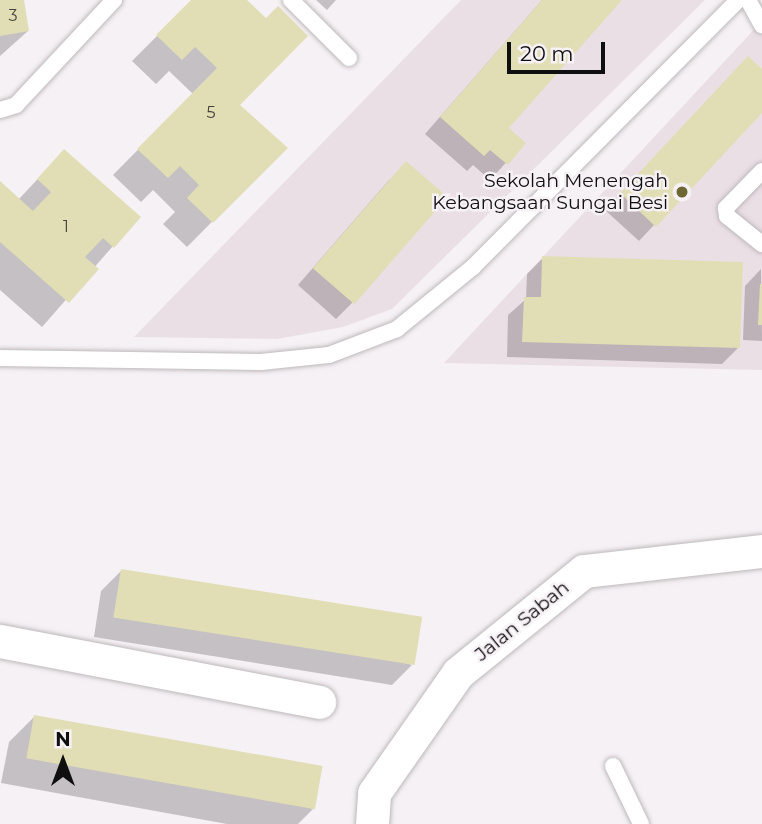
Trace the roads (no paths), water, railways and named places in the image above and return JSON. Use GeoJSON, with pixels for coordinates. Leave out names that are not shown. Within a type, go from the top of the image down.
{"type":"FeatureCollection","features":[{"type":"Feature","properties":{"kind":"street","name":"Jalan Sabah"},"geometry":{"type":"LineString","coordinates":[[372,824],[374,793],[458,673],[584,570],[760,554]]}},
{"type":"Feature","properties":{"kind":"street"},"geometry":{"type":"LineString","coordinates":[[0,641],[319,702]]}},
{"type":"Feature","properties":{"kind":"lane"},"geometry":{"type":"LineString","coordinates":[[0,110],[16,105],[114,0]]}},
{"type":"Feature","properties":{"kind":"lane"},"geometry":{"type":"LineString","coordinates":[[291,0],[349,58]]}},
{"type":"Feature","properties":{"kind":"lane"},"geometry":{"type":"LineString","coordinates":[[0,358],[261,362],[329,355],[397,329],[473,267],[738,0]]}},
{"type":"Feature","properties":{"kind":"lane"},"geometry":{"type":"LineString","coordinates":[[748,0],[762,25]]}},
{"type":"Feature","properties":{"kind":"lane"},"geometry":{"type":"LineString","coordinates":[[762,171],[726,208],[727,216],[762,244]]}},
{"type":"Feature","properties":{"kind":"lane"},"geometry":{"type":"LineString","coordinates":[[613,766],[640,824]]}},
{"type":"Feature","properties":{"kind":"place","name":"Sekolah Menengah Kebangsaan Sungai Besi"},"geometry":{"type":"Point","coordinates":[682,192]}}]}
